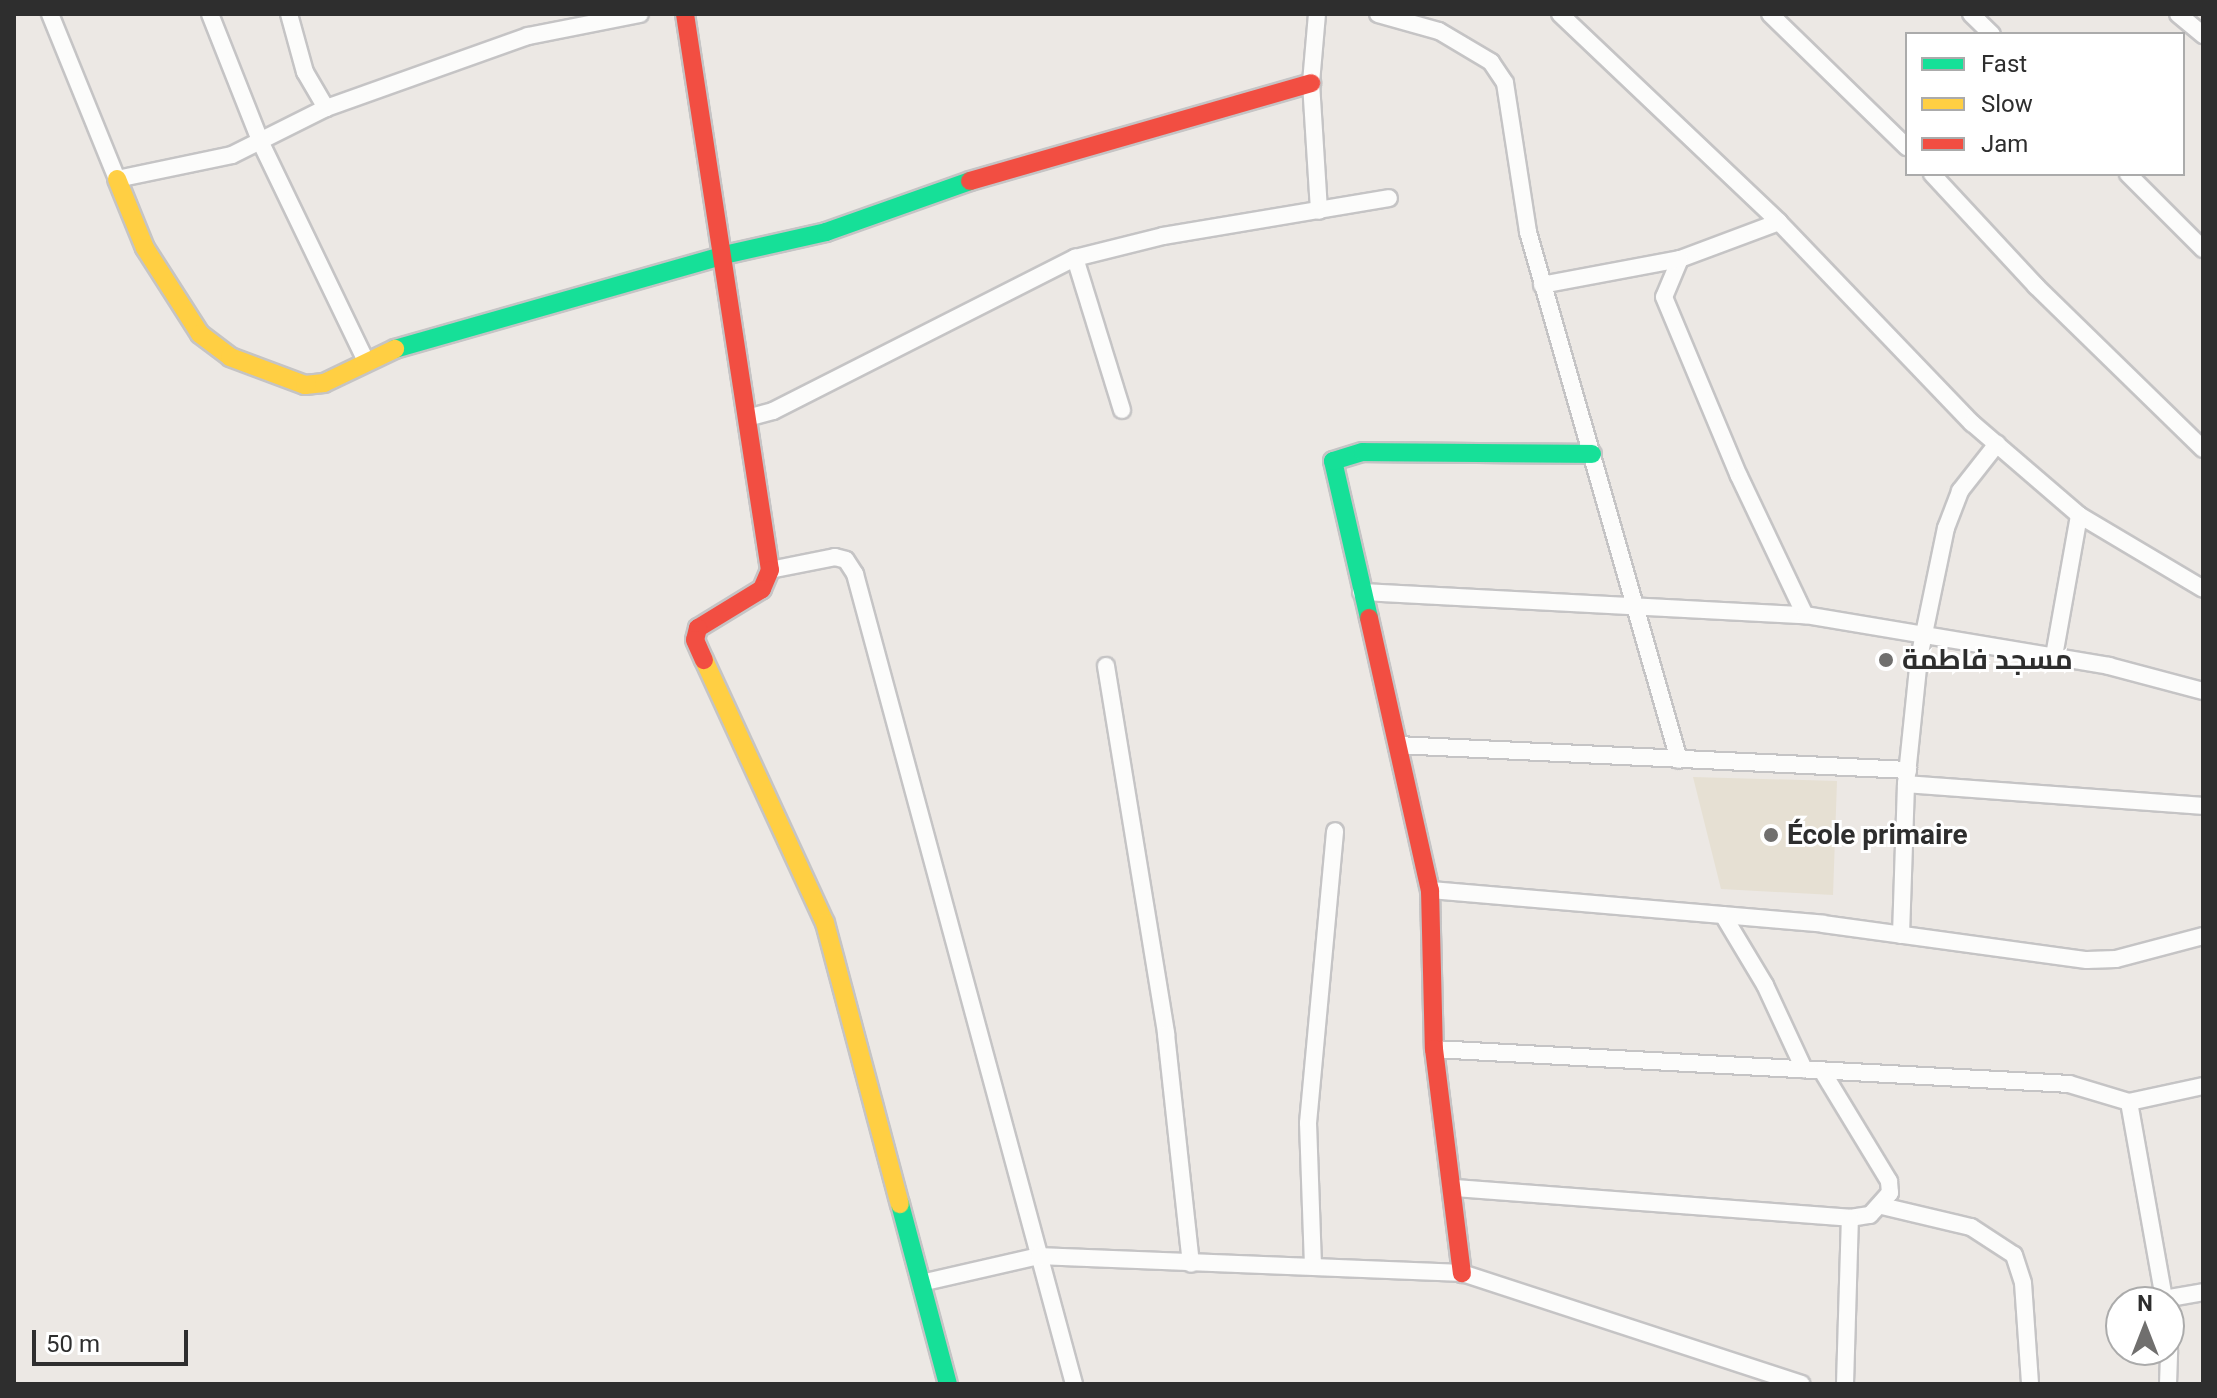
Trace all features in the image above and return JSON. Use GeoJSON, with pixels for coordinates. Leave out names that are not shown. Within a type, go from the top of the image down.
{"type":"FeatureCollection","features":[{"type":"Feature","properties":{"kind":"street"},"geometry":{"type":"LineString","coordinates":[[50,14],[145,248],[179,305],[200,334],[230,357],[305,385],[324,383],[366,361],[724,255],[826,232],[948,187],[1311,83]]}},
{"type":"Feature","properties":{"kind":"street"},"geometry":{"type":"LineString","coordinates":[[210,14],[261,143],[366,361]]}},
{"type":"Feature","properties":{"kind":"street"},"geometry":{"type":"LineString","coordinates":[[289,14],[305,72],[326,108]]}},
{"type":"Feature","properties":{"kind":"street"},"geometry":{"type":"LineString","coordinates":[[117,179],[232,155],[326,108],[528,36],[640,14]]}},
{"type":"Feature","properties":{"kind":"street"},"geometry":{"type":"LineString","coordinates":[[685,14],[724,255],[747,418],[749,459],[770,570],[762,589],[717,612],[698,628],[695,640],[825,923],[948,1384]]}},
{"type":"Feature","properties":{"kind":"street"},"geometry":{"type":"LineString","coordinates":[[1317,14],[1311,83],[1319,211]]}},
{"type":"Feature","properties":{"kind":"street"},"geometry":{"type":"LineString","coordinates":[[1378,14],[1439,31],[1491,62],[1505,83],[1515,171],[1542,285],[1639,607],[1679,760]]}},
{"type":"Feature","properties":{"kind":"street"},"geometry":{"type":"LineString","coordinates":[[1560,14],[1779,222],[1997,444],[2079,515],[2203,589]]}},
{"type":"Feature","properties":{"kind":"street"},"geometry":{"type":"LineString","coordinates":[[1770,14],[1905,145]]}},
{"type":"Feature","properties":{"kind":"street"},"geometry":{"type":"LineString","coordinates":[[1971,14],[1990,32]]}},
{"type":"Feature","properties":{"kind":"street"},"geometry":{"type":"LineString","coordinates":[[2178,14],[2203,35]]}},
{"type":"Feature","properties":{"kind":"street"},"geometry":{"type":"LineString","coordinates":[[1934,176],[2203,449]]}},
{"type":"Feature","properties":{"kind":"street"},"geometry":{"type":"LineString","coordinates":[[2130,176],[2203,249]]}},
{"type":"Feature","properties":{"kind":"street"},"geometry":{"type":"LineString","coordinates":[[747,418],[773,411],[1075,258],[1163,236],[1389,198]]}},
{"type":"Feature","properties":{"kind":"street"},"geometry":{"type":"LineString","coordinates":[[1542,285],[1680,259],[1779,222]]}},
{"type":"Feature","properties":{"kind":"street"},"geometry":{"type":"LineString","coordinates":[[1075,258],[1122,410]]}},
{"type":"Feature","properties":{"kind":"street"},"geometry":{"type":"LineString","coordinates":[[1680,259],[1664,297],[1739,476],[1805,615]]}},
{"type":"Feature","properties":{"kind":"street"},"geometry":{"type":"LineString","coordinates":[[1901,935],[1907,777],[1926,633],[1955,503],[1997,444]]}},
{"type":"Feature","properties":{"kind":"street"},"geometry":{"type":"LineString","coordinates":[[1462,1273],[1455,1188],[1434,1049],[1430,890],[1331,471],[1340,456],[1592,454]]}},
{"type":"Feature","properties":{"kind":"street"},"geometry":{"type":"LineString","coordinates":[[2054,656],[2079,515]]}},
{"type":"Feature","properties":{"kind":"street"},"geometry":{"type":"LineString","coordinates":[[770,570],[835,557],[846,560],[855,574],[1074,1384]]}},
{"type":"Feature","properties":{"kind":"street"},"geometry":{"type":"LineString","coordinates":[[1361,592],[1805,615],[2054,656],[2203,691]]}},
{"type":"Feature","properties":{"kind":"street"},"geometry":{"type":"LineString","coordinates":[[1106,666],[1166,1034],[1191,1264]]}},
{"type":"Feature","properties":{"kind":"street"},"geometry":{"type":"LineString","coordinates":[[1397,745],[1679,760],[1907,777],[2203,806]]}},
{"type":"Feature","properties":{"kind":"street"},"geometry":{"type":"LineString","coordinates":[[1313,1266],[1308,1123],[1335,831]]}},
{"type":"Feature","properties":{"kind":"street"},"geometry":{"type":"LineString","coordinates":[[1430,890],[1723,915],[2087,960],[2116,959],[2203,936]]}},
{"type":"Feature","properties":{"kind":"street"},"geometry":{"type":"LineString","coordinates":[[1723,915],[1765,985],[1804,1069]]}},
{"type":"Feature","properties":{"kind":"street"},"geometry":{"type":"LineString","coordinates":[[1434,1049],[2069,1084],[2129,1102],[2203,1086]]}},
{"type":"Feature","properties":{"kind":"street"},"geometry":{"type":"LineString","coordinates":[[1822,1071],[1889,1181],[1890,1193],[1882,1206]]}},
{"type":"Feature","properties":{"kind":"street"},"geometry":{"type":"LineString","coordinates":[[2129,1102],[2162,1286]]}},
{"type":"Feature","properties":{"kind":"street"},"geometry":{"type":"LineString","coordinates":[[1455,1188],[1850,1218],[1882,1206],[1971,1227],[2014,1255],[2023,1283],[2030,1384]]}},
{"type":"Feature","properties":{"kind":"street"},"geometry":{"type":"LineString","coordinates":[[1845,1384],[1850,1218]]}},
{"type":"Feature","properties":{"kind":"street"},"geometry":{"type":"LineString","coordinates":[[921,1283],[1039,1256],[1462,1273],[1801,1384]]}},
{"type":"Feature","properties":{"kind":"shaded area","name":"École primaire"},"geometry":{"type":"Polygon","coordinates":[[[1693,777],[1837,781],[1833,895],[1721,889],[1693,777]]]}},
{"type":"Feature","properties":{"kind":"traffic: fast"},"geometry":{"type":"LineString","coordinates":[[395,349],[724,255],[826,232],[970,181]]}},
{"type":"Feature","properties":{"kind":"traffic: fast"},"geometry":{"type":"LineString","coordinates":[[1369,618],[1333,461],[1363,452],[1592,454]]}},
{"type":"Feature","properties":{"kind":"traffic: fast"},"geometry":{"type":"LineString","coordinates":[[900,1204],[948,1384]]}},
{"type":"Feature","properties":{"kind":"traffic: slow"},"geometry":{"type":"LineString","coordinates":[[117,179],[145,248],[200,334],[230,357],[305,385],[324,383],[395,349]]}},
{"type":"Feature","properties":{"kind":"traffic: slow"},"geometry":{"type":"LineString","coordinates":[[704,660],[825,923],[900,1204]]}},
{"type":"Feature","properties":{"kind":"traffic: jam"},"geometry":{"type":"LineString","coordinates":[[685,14],[770,570],[762,589],[698,628],[695,640],[704,660]]}},
{"type":"Feature","properties":{"kind":"traffic: jam"},"geometry":{"type":"LineString","coordinates":[[970,181],[1311,83]]}},
{"type":"Feature","properties":{"kind":"traffic: jam"},"geometry":{"type":"LineString","coordinates":[[1369,618],[1430,890],[1434,1049],[1462,1273]]}},
{"type":"Feature","properties":{"kind":"place","name":"مسجد فاطمة"},"geometry":{"type":"Point","coordinates":[1886,660]}},
{"type":"Feature","properties":{"kind":"place","name":"École primaire"},"geometry":{"type":"Point","coordinates":[1771,835]}}]}
